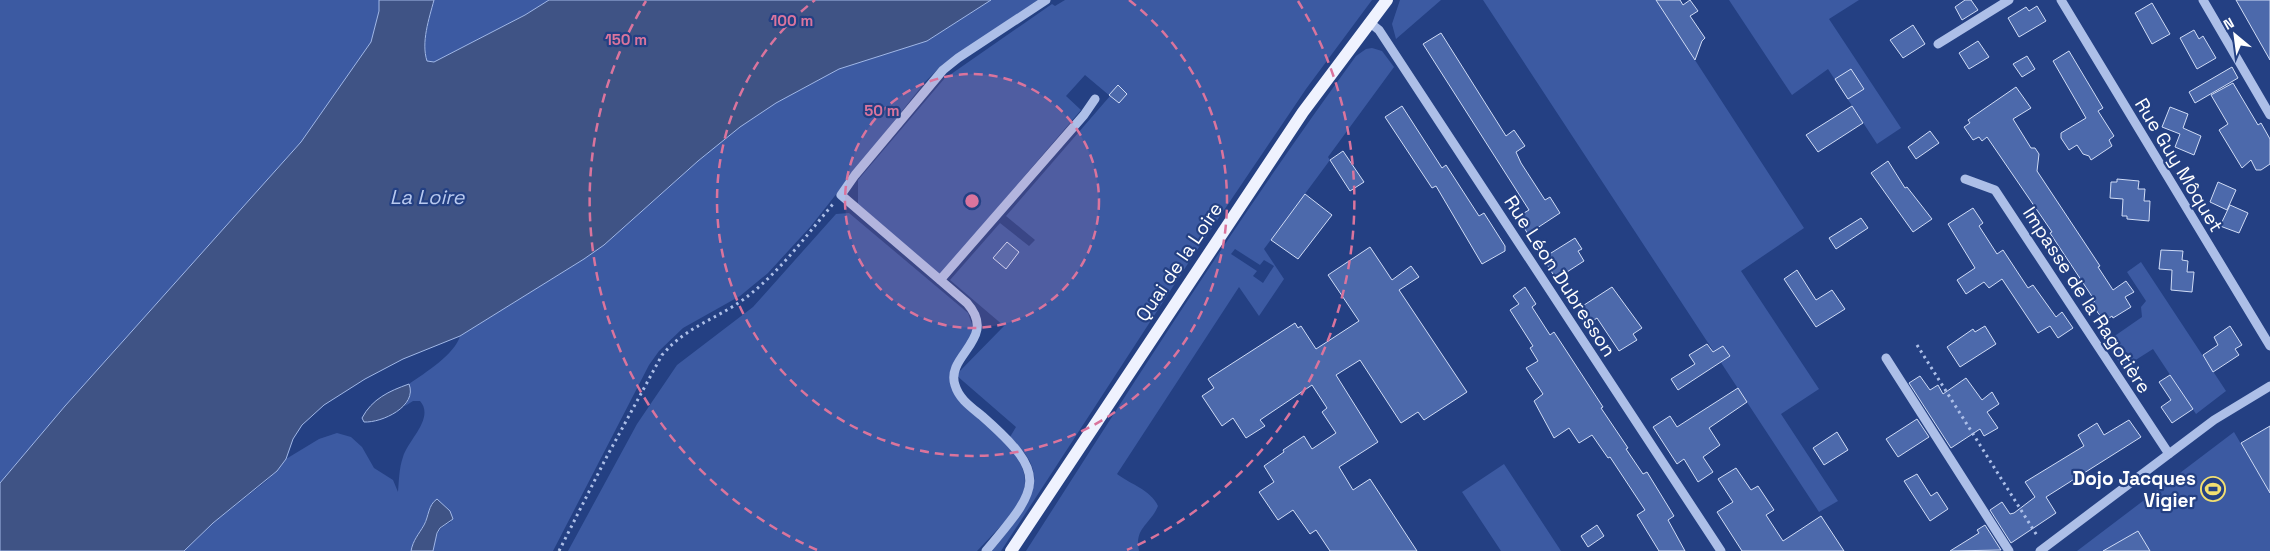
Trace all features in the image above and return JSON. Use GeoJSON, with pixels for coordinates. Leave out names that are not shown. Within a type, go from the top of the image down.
{"type":"FeatureCollection","features":[{"type":"Feature","properties":{"kind":"main road","name":"Quai de la Loire"},"geometry":{"type":"LineString","coordinates":[[1010,551],[1303,112],[1386,0]]}},
{"type":"Feature","properties":{"kind":"street"},"geometry":{"type":"LineString","coordinates":[[986,551],[1027,496],[1031,482],[1029,472],[1020,453],[1010,441],[963,400],[954,383],[954,372],[976,336],[977,321],[967,303],[841,195],[854,175],[943,70],[1046,0]]}},
{"type":"Feature","properties":{"kind":"street"},"geometry":{"type":"LineString","coordinates":[[1938,44],[2009,0]]}},
{"type":"Feature","properties":{"kind":"street","name":"Rue Guy Môquet"},"geometry":{"type":"LineString","coordinates":[[2061,0],[2270,346]]}},
{"type":"Feature","properties":{"kind":"street"},"geometry":{"type":"LineString","coordinates":[[2203,0],[2270,116]]}},
{"type":"Feature","properties":{"kind":"street","name":"Rue Léon Dubresson"},"geometry":{"type":"LineString","coordinates":[[1370,22],[1384,39],[1721,551]]}},
{"type":"Feature","properties":{"kind":"street"},"geometry":{"type":"LineString","coordinates":[[940,280],[1000,214],[1084,115],[1095,99]]}},
{"type":"Feature","properties":{"kind":"street","name":"Impasse de la Ragotière"},"geometry":{"type":"LineString","coordinates":[[1965,179],[1995,190],[2169,454]]}},
{"type":"Feature","properties":{"kind":"street"},"geometry":{"type":"LineString","coordinates":[[1886,358],[2009,551]]}},
{"type":"Feature","properties":{"kind":"street"},"geometry":{"type":"LineString","coordinates":[[2043,549],[2214,420],[2270,386]]}},
{"type":"Feature","properties":{"kind":"path"},"geometry":{"type":"LineString","coordinates":[[559,551],[605,460],[662,355],[671,344],[692,328],[725,312],[761,285],[841,195]]}},
{"type":"Feature","properties":{"kind":"path"},"geometry":{"type":"LineString","coordinates":[[1917,345],[2043,549]]}},
{"type":"Feature","properties":{"kind":"shaded area"},"geometry":{"type":"Polygon","coordinates":[[[0,0],[379,0],[379,11],[371,42],[301,142],[65,406],[0,483],[0,0]]]}},
{"type":"Feature","properties":{"kind":"shaded area"},"geometry":{"type":"Polygon","coordinates":[[[434,0],[549,0],[525,15],[434,62],[427,61],[425,46],[434,0]]]}},
{"type":"Feature","properties":{"kind":"shaded area"},"geometry":{"type":"Polygon","coordinates":[[[991,0],[1038,0],[942,65],[925,82],[811,226],[768,273],[740,296],[683,328],[659,351],[649,365],[553,551],[433,551],[438,533],[451,522],[435,500],[411,551],[184,551],[213,523],[265,482],[286,459],[319,439],[337,433],[351,437],[362,447],[374,468],[393,480],[398,492],[403,457],[423,422],[424,415],[424,408],[420,401],[413,401],[405,406],[411,390],[409,384],[446,356],[457,343],[460,336],[604,245],[698,161],[740,127],[776,103],[839,69],[927,41],[991,0]]]}},
{"type":"Feature","properties":{"kind":"shaded area"},"geometry":{"type":"Polygon","coordinates":[[[1065,0],[1372,0],[1306,89],[1189,262],[1001,551],[992,551],[1026,504],[1034,484],[1034,475],[1028,459],[1010,437],[1016,427],[956,375],[1004,326],[950,280],[1000,223],[1029,246],[1035,240],[1006,216],[1110,96],[1085,75],[1066,96],[1081,110],[940,275],[858,204],[858,180],[944,79],[1052,4],[1055,6],[1065,0]]]}},
{"type":"Feature","properties":{"kind":"shaded area"},"geometry":{"type":"Polygon","coordinates":[[[1400,0],[1441,0],[1396,39],[1392,24],[1400,0]]]}},
{"type":"Feature","properties":{"kind":"shaded area"},"geometry":{"type":"Polygon","coordinates":[[[1483,0],[1656,0],[1804,228],[1741,271],[1819,389],[1781,414],[1838,501],[1819,512],[1483,0]]]}},
{"type":"Feature","properties":{"kind":"shaded area"},"geometry":{"type":"Polygon","coordinates":[[[1729,0],[1859,0],[1829,19],[1901,128],[1877,144],[1828,69],[1792,95],[1729,0]]]}},
{"type":"Feature","properties":{"kind":"shaded area"},"geometry":{"type":"Polygon","coordinates":[[[1372,48],[1382,51],[1394,67],[1328,157],[1330,160],[1264,249],[1284,279],[1259,316],[1239,287],[1117,474],[1145,491],[1155,500],[1158,506],[1141,532],[1138,543],[1139,551],[1026,551],[1228,239],[1356,56],[1366,49],[1372,48]],[[1235,249],[1231,254],[1257,271],[1253,276],[1263,283],[1274,266],[1264,260],[1260,265],[1235,249]]]}},
{"type":"Feature","properties":{"kind":"shaded area"},"geometry":{"type":"Polygon","coordinates":[[[849,213],[968,313],[973,327],[952,388],[957,398],[965,407],[1003,441],[1017,458],[1024,473],[1025,487],[1020,501],[1010,516],[977,551],[568,551],[637,424],[677,365],[753,307],[836,214],[849,213]]]}},
{"type":"Feature","properties":{"kind":"shaded area"},"geometry":{"type":"Polygon","coordinates":[[[2141,262],[2226,391],[2196,414],[2153,349],[2123,368],[2106,342],[2142,317],[2141,307],[2146,301],[2127,272],[2141,262]]]}},
{"type":"Feature","properties":{"kind":"shaded area","name":"Dojo Jacques Vigier"},"geometry":{"type":"Polygon","coordinates":[[[2234,432],[2270,493],[2270,551],[2077,551],[2234,432]]]}},
{"type":"Feature","properties":{"kind":"shaded area"},"geometry":{"type":"Polygon","coordinates":[[[1504,464],[1561,551],[1501,551],[1462,492],[1504,464]]]}},
{"type":"Feature","properties":{"kind":"water","name":"La Loire"},"geometry":{"type":"Polygon","coordinates":[[[379,0],[434,0],[426,30],[425,54],[427,61],[434,62],[525,15],[549,0],[991,0],[927,41],[839,69],[776,103],[740,127],[698,161],[604,245],[584,259],[460,336],[403,359],[365,379],[324,405],[302,425],[293,439],[286,459],[277,471],[213,523],[184,551],[0,551],[0,483],[65,406],[301,142],[371,42],[379,11],[379,0]]]}},
{"type":"Feature","properties":{"kind":"water"},"geometry":{"type":"Polygon","coordinates":[[[409,384],[410,392],[408,399],[397,412],[380,420],[364,422],[362,418],[366,411],[376,401],[388,393],[409,384]]]}},
{"type":"Feature","properties":{"kind":"water"},"geometry":{"type":"Polygon","coordinates":[[[437,499],[450,511],[453,519],[440,528],[433,551],[411,551],[415,540],[426,522],[430,507],[437,499]]]}},
{"type":"Feature","properties":{"kind":"building"},"geometry":{"type":"Polygon","coordinates":[[[1656,0],[1680,0],[1683,5],[1690,0],[1698,11],[1690,16],[1705,38],[1695,60],[1656,0]]]}},
{"type":"Feature","properties":{"kind":"building"},"geometry":{"type":"Polygon","coordinates":[[[1965,0],[1971,0],[1978,10],[1962,20],[1955,7],[1965,0]]]}},
{"type":"Feature","properties":{"kind":"building"},"geometry":{"type":"Polygon","coordinates":[[[2236,0],[2270,0],[2270,60],[2236,0]]]}},
{"type":"Feature","properties":{"kind":"building"},"geometry":{"type":"Polygon","coordinates":[[[2152,3],[2170,34],[2152,44],[2135,13],[2152,3]]]}},
{"type":"Feature","properties":{"kind":"building"},"geometry":{"type":"Polygon","coordinates":[[[2037,6],[2046,21],[2019,37],[2008,18],[2026,7],[2029,11],[2037,6]]]}},
{"type":"Feature","properties":{"kind":"building"},"geometry":{"type":"Polygon","coordinates":[[[1913,25],[1925,44],[1903,58],[1890,40],[1913,25]]]}},
{"type":"Feature","properties":{"kind":"building"},"geometry":{"type":"Polygon","coordinates":[[[2194,30],[2199,39],[2203,36],[2216,58],[2197,69],[2180,38],[2194,30]]]}},
{"type":"Feature","properties":{"kind":"building"},"geometry":{"type":"Polygon","coordinates":[[[1441,33],[1506,136],[1514,130],[1525,146],[1516,152],[1521,163],[1545,200],[1550,197],[1560,213],[1528,234],[1517,217],[1529,210],[1423,44],[1441,33]]]}},
{"type":"Feature","properties":{"kind":"building"},"geometry":{"type":"Polygon","coordinates":[[[1978,41],[1989,57],[1969,69],[1959,53],[1978,41]]]}},
{"type":"Feature","properties":{"kind":"building"},"geometry":{"type":"Polygon","coordinates":[[[2069,51],[2103,108],[2098,111],[2114,136],[2109,140],[2112,146],[2091,160],[2089,156],[2083,154],[2077,145],[2069,150],[2061,138],[2061,133],[2086,118],[2053,61],[2069,51]]]}},
{"type":"Feature","properties":{"kind":"building"},"geometry":{"type":"Polygon","coordinates":[[[2027,56],[2035,69],[2022,77],[2013,64],[2027,56]]]}},
{"type":"Feature","properties":{"kind":"building"},"geometry":{"type":"Polygon","coordinates":[[[2232,67],[2238,78],[2195,103],[2189,92],[2232,67]]]}},
{"type":"Feature","properties":{"kind":"building"},"geometry":{"type":"Polygon","coordinates":[[[1851,69],[1864,89],[1848,99],[1835,79],[1851,69]]]}},
{"type":"Feature","properties":{"kind":"building"},"geometry":{"type":"Polygon","coordinates":[[[2233,83],[2258,125],[2261,123],[2270,139],[2270,164],[2261,170],[2256,170],[2251,160],[2242,168],[2219,130],[2228,124],[2211,95],[2233,83]]]}},
{"type":"Feature","properties":{"kind":"building"},"geometry":{"type":"Polygon","coordinates":[[[1118,85],[1127,94],[1119,103],[1109,95],[1118,85]]]}},
{"type":"Feature","properties":{"kind":"building"},"geometry":{"type":"Polygon","coordinates":[[[2016,87],[2031,108],[2013,119],[2031,148],[2035,148],[2039,154],[2037,171],[2100,266],[2098,267],[2113,290],[2126,281],[2134,292],[2125,297],[2131,307],[2113,318],[2112,316],[2105,321],[2098,313],[2092,303],[2095,301],[2050,233],[2052,232],[1987,137],[1982,141],[1979,137],[1973,140],[1964,127],[1970,123],[1968,120],[2016,87]]]}},
{"type":"Feature","properties":{"kind":"building"},"geometry":{"type":"Polygon","coordinates":[[[1402,106],[1442,168],[1446,165],[1479,216],[1484,213],[1505,246],[1505,251],[1482,264],[1436,186],[1432,188],[1385,117],[1402,106]]]}},
{"type":"Feature","properties":{"kind":"building"},"geometry":{"type":"Polygon","coordinates":[[[1852,106],[1863,123],[1818,152],[1806,135],[1852,106]]]}},
{"type":"Feature","properties":{"kind":"building"},"geometry":{"type":"Polygon","coordinates":[[[2170,107],[2188,114],[2183,128],[2201,136],[2194,155],[2175,147],[2180,134],[2162,127],[2170,107]]]}},
{"type":"Feature","properties":{"kind":"building"},"geometry":{"type":"Polygon","coordinates":[[[1930,131],[1939,143],[1916,159],[1908,147],[1930,131]]]}},
{"type":"Feature","properties":{"kind":"building"},"geometry":{"type":"Polygon","coordinates":[[[1343,151],[1364,182],[1350,191],[1330,160],[1343,151]]]}},
{"type":"Feature","properties":{"kind":"building"},"geometry":{"type":"Polygon","coordinates":[[[1888,161],[1905,188],[1907,187],[1932,219],[1913,232],[1871,173],[1888,161]]]}},
{"type":"Feature","properties":{"kind":"building"},"geometry":{"type":"Polygon","coordinates":[[[2117,179],[2139,181],[2138,189],[2145,189],[2144,201],[2150,201],[2149,221],[2127,219],[2127,216],[2122,216],[2123,199],[2110,198],[2111,182],[2117,182],[2117,179]]]}},
{"type":"Feature","properties":{"kind":"building"},"geometry":{"type":"Polygon","coordinates":[[[2218,182],[2236,190],[2227,210],[2210,202],[2218,182]]]}},
{"type":"Feature","properties":{"kind":"building"},"geometry":{"type":"Polygon","coordinates":[[[1305,194],[1332,215],[1298,259],[1271,240],[1305,194]]]}},
{"type":"Feature","properties":{"kind":"building"},"geometry":{"type":"Polygon","coordinates":[[[2230,205],[2248,213],[2239,233],[2220,226],[2230,205]]]}},
{"type":"Feature","properties":{"kind":"building"},"geometry":{"type":"Polygon","coordinates":[[[1973,208],[1983,223],[1979,226],[1997,254],[2003,250],[2028,288],[2033,285],[2056,317],[2062,312],[2073,328],[2058,338],[2050,326],[2038,333],[2002,279],[1989,288],[1984,282],[1966,294],[1957,280],[1975,268],[1948,224],[1973,208]]]}},
{"type":"Feature","properties":{"kind":"building"},"geometry":{"type":"Polygon","coordinates":[[[1861,218],[1868,228],[1836,249],[1829,238],[1861,218]]]}},
{"type":"Feature","properties":{"kind":"building"},"geometry":{"type":"Polygon","coordinates":[[[1575,238],[1582,249],[1578,251],[1584,261],[1556,279],[1543,258],[1575,238]]]}},
{"type":"Feature","properties":{"kind":"building"},"geometry":{"type":"Polygon","coordinates":[[[1007,242],[1019,252],[1006,269],[993,258],[1007,242]]]}},
{"type":"Feature","properties":{"kind":"building"},"geometry":{"type":"Polygon","coordinates":[[[1370,247],[1392,280],[1411,266],[1419,277],[1399,290],[1467,392],[1424,420],[1418,412],[1401,423],[1360,360],[1336,375],[1378,442],[1339,467],[1353,490],[1370,479],[1417,551],[1330,551],[1316,530],[1310,534],[1293,510],[1278,520],[1259,492],[1274,482],[1264,466],[1284,452],[1283,450],[1304,436],[1312,449],[1336,433],[1322,412],[1327,408],[1312,385],[1260,420],[1265,426],[1246,438],[1233,418],[1222,426],[1202,396],[1214,388],[1208,379],[1295,323],[1298,328],[1301,326],[1316,349],[1359,321],[1328,275],[1370,247]]]}},
{"type":"Feature","properties":{"kind":"building"},"geometry":{"type":"Polygon","coordinates":[[[2161,250],[2183,251],[2182,260],[2188,261],[2187,272],[2194,272],[2192,292],[2171,290],[2172,270],[2159,269],[2161,250]]]}},
{"type":"Feature","properties":{"kind":"building"},"geometry":{"type":"Polygon","coordinates":[[[1797,270],[1816,300],[1832,290],[1845,309],[1816,327],[1784,279],[1797,270]]]}},
{"type":"Feature","properties":{"kind":"building"},"geometry":{"type":"Polygon","coordinates":[[[1525,287],[1536,304],[1532,307],[1550,335],[1554,332],[1603,407],[1601,408],[1628,448],[1626,449],[1643,474],[1647,472],[1674,516],[1668,520],[1685,551],[1659,551],[1637,515],[1645,510],[1610,457],[1608,458],[1592,435],[1579,443],[1569,428],[1554,438],[1534,401],[1543,394],[1526,368],[1538,361],[1530,348],[1533,346],[1510,310],[1519,304],[1513,296],[1525,287]]]}},
{"type":"Feature","properties":{"kind":"building"},"geometry":{"type":"Polygon","coordinates":[[[1612,287],[1642,328],[1633,334],[1637,340],[1619,351],[1597,318],[1591,322],[1581,307],[1612,287]]]}},
{"type":"Feature","properties":{"kind":"building"},"geometry":{"type":"Polygon","coordinates":[[[1985,326],[1996,344],[1960,367],[1947,347],[1973,329],[1975,332],[1985,326]]]}},
{"type":"Feature","properties":{"kind":"building"},"geometry":{"type":"Polygon","coordinates":[[[2230,326],[2242,345],[2235,349],[2239,355],[2213,372],[2203,355],[2218,345],[2214,337],[2230,326]]]}},
{"type":"Feature","properties":{"kind":"building"},"geometry":{"type":"Polygon","coordinates":[[[1707,344],[1713,352],[1723,346],[1730,356],[1678,390],[1671,379],[1695,364],[1689,355],[1707,344]]]}},
{"type":"Feature","properties":{"kind":"building"},"geometry":{"type":"Polygon","coordinates":[[[2170,375],[2193,409],[2172,423],[2161,407],[2171,400],[2159,382],[2170,375]]]}},
{"type":"Feature","properties":{"kind":"building"},"geometry":{"type":"Polygon","coordinates":[[[1920,376],[1930,390],[1938,385],[1943,394],[1966,378],[1982,400],[1992,392],[1999,404],[1987,412],[1998,428],[1984,436],[1980,429],[1951,448],[1909,383],[1920,376]]]}},
{"type":"Feature","properties":{"kind":"building"},"geometry":{"type":"Polygon","coordinates":[[[1738,388],[1747,402],[1709,428],[1720,445],[1703,457],[1713,472],[1698,482],[1684,459],[1677,464],[1653,427],[1670,416],[1677,427],[1738,388]]]}},
{"type":"Feature","properties":{"kind":"building"},"geometry":{"type":"Polygon","coordinates":[[[1917,419],[1929,437],[1898,457],[1886,439],[1917,419]]]}},
{"type":"Feature","properties":{"kind":"building"},"geometry":{"type":"Polygon","coordinates":[[[2129,420],[2141,437],[2046,497],[2056,513],[2011,543],[1990,510],[2002,502],[2010,514],[2014,513],[2035,497],[2025,482],[2084,446],[2078,435],[2097,423],[2104,435],[2129,420]]]}},
{"type":"Feature","properties":{"kind":"building"},"geometry":{"type":"Polygon","coordinates":[[[2270,426],[2270,493],[2241,443],[2270,426]]]}},
{"type":"Feature","properties":{"kind":"building"},"geometry":{"type":"Polygon","coordinates":[[[1837,432],[1848,450],[1824,465],[1813,448],[1837,432]]]}},
{"type":"Feature","properties":{"kind":"building"},"geometry":{"type":"Polygon","coordinates":[[[1736,468],[1751,490],[1758,486],[1774,510],[1766,515],[1783,541],[1821,516],[1844,551],[1742,551],[1717,512],[1733,502],[1718,479],[1736,468]]]}},
{"type":"Feature","properties":{"kind":"building"},"geometry":{"type":"Polygon","coordinates":[[[1917,474],[1931,496],[1937,492],[1948,509],[1930,521],[1904,481],[1917,474]]]}},
{"type":"Feature","properties":{"kind":"building"},"geometry":{"type":"Polygon","coordinates":[[[1597,525],[1604,536],[1588,547],[1581,536],[1597,525]]]}},
{"type":"Feature","properties":{"kind":"building"},"geometry":{"type":"Polygon","coordinates":[[[1985,525],[2001,550],[1950,551],[1979,533],[1977,530],[1985,525]]]}},
{"type":"Feature","properties":{"kind":"building"},"geometry":{"type":"Polygon","coordinates":[[[2138,531],[2150,551],[2103,551],[2138,531]]]}},
{"type":"Feature","properties":{"kind":"place","name":"Dojo Jacques Vigier"},"geometry":{"type":"Point","coordinates":[2213,489]}}]}
